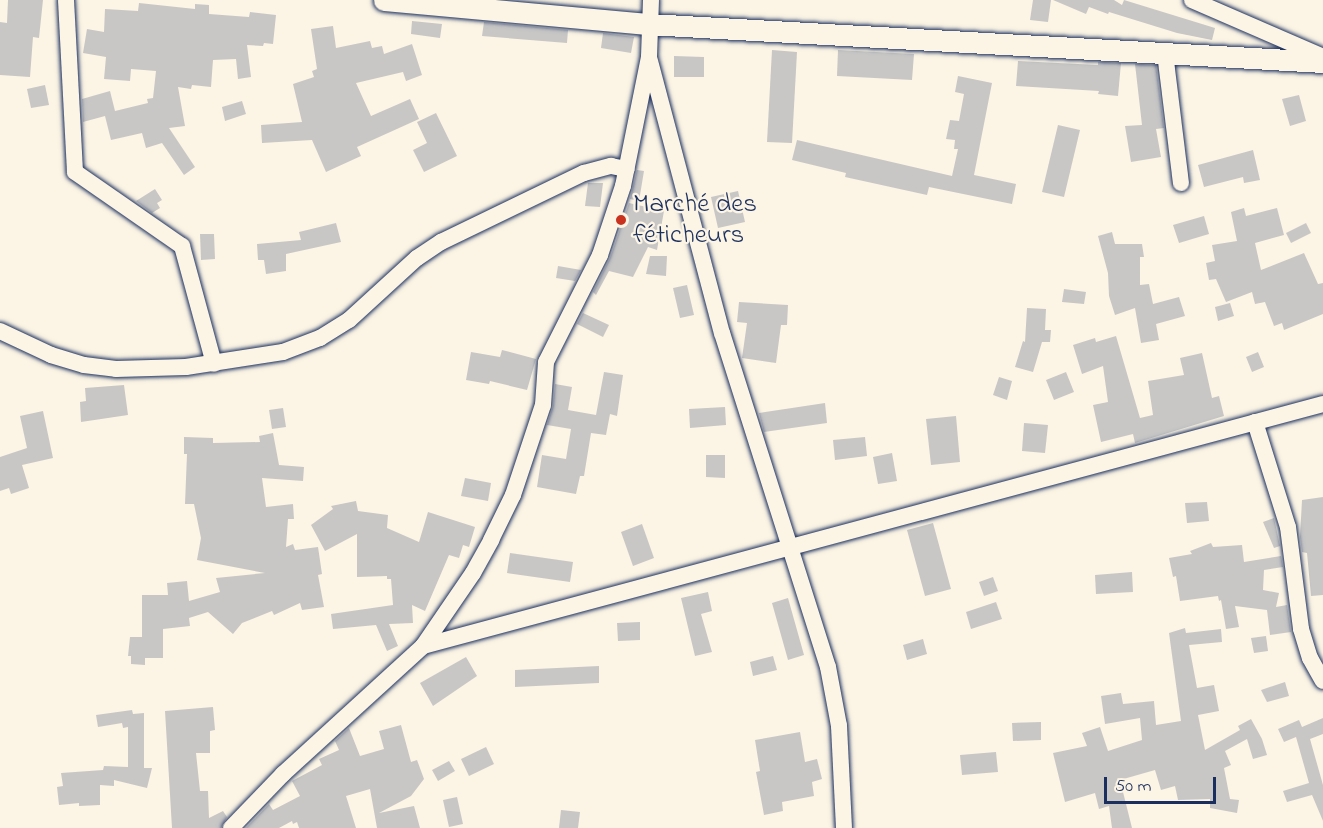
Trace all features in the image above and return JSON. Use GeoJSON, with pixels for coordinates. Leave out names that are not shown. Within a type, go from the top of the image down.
{"type":"FeatureCollection","features":[{"type":"Feature","properties":{"kind":"street"},"geometry":{"type":"LineString","coordinates":[[66,0],[75,172],[182,246],[214,364]]}},
{"type":"Feature","properties":{"kind":"street"},"geometry":{"type":"LineString","coordinates":[[384,0],[648,24],[1323,62]]}},
{"type":"Feature","properties":{"kind":"street"},"geometry":{"type":"LineString","coordinates":[[231,828],[283,774],[423,646],[472,573],[513,495],[543,405],[546,362],[600,255],[627,169],[649,57],[648,24],[651,0]]}},
{"type":"Feature","properties":{"kind":"street"},"geometry":{"type":"LineString","coordinates":[[1192,0],[1323,57]]}},
{"type":"Feature","properties":{"kind":"street"},"geometry":{"type":"LineString","coordinates":[[1165,53],[1181,183]]}},
{"type":"Feature","properties":{"kind":"street"},"geometry":{"type":"LineString","coordinates":[[649,57],[722,333],[828,667],[839,726],[844,828]]}},
{"type":"Feature","properties":{"kind":"street"},"geometry":{"type":"LineString","coordinates":[[0,331],[51,355],[84,365],[116,369],[214,364],[283,352],[320,338],[349,320],[417,258],[441,242],[584,173],[612,166],[627,169]]}},
{"type":"Feature","properties":{"kind":"street"},"geometry":{"type":"LineString","coordinates":[[423,646],[1323,404]]}},
{"type":"Feature","properties":{"kind":"street"},"geometry":{"type":"LineString","coordinates":[[1255,422],[1288,527],[1301,629],[1310,658],[1323,681]]}},
{"type":"Feature","properties":{"kind":"building"},"geometry":{"type":"Polygon","coordinates":[[[8,0],[43,0],[39,38],[33,37],[30,77],[0,75],[0,22],[7,23],[8,0]]]}},
{"type":"Feature","properties":{"kind":"building"},"geometry":{"type":"Polygon","coordinates":[[[1033,0],[1051,0],[1048,22],[1030,20],[1033,0]]]}},
{"type":"Feature","properties":{"kind":"building"},"geometry":{"type":"Polygon","coordinates":[[[1053,0],[1114,0],[1122,5],[1124,0],[1215,28],[1212,40],[1177,33],[1089,7],[1086,14],[1053,0]]]}},
{"type":"Feature","properties":{"kind":"building"},"geometry":{"type":"Polygon","coordinates":[[[139,3],[195,9],[195,4],[209,5],[209,14],[249,17],[250,12],[276,15],[273,44],[247,45],[251,77],[238,79],[236,59],[213,60],[211,87],[192,85],[191,89],[178,87],[185,126],[169,128],[195,167],[184,175],[162,143],[146,148],[142,133],[111,140],[105,116],[83,122],[82,99],[110,91],[115,111],[148,103],[147,99],[153,98],[156,71],[131,69],[130,81],[104,79],[106,57],[83,53],[87,29],[104,32],[105,9],[138,11],[139,3]]]}},
{"type":"Feature","properties":{"kind":"building"},"geometry":{"type":"Polygon","coordinates":[[[412,21],[442,24],[440,38],[411,34],[412,21]]]}},
{"type":"Feature","properties":{"kind":"building"},"geometry":{"type":"Polygon","coordinates":[[[484,22],[568,30],[567,43],[482,36],[484,22]]]}},
{"type":"Feature","properties":{"kind":"building"},"geometry":{"type":"Polygon","coordinates":[[[333,26],[336,48],[370,41],[372,48],[382,46],[384,54],[412,44],[422,75],[406,81],[403,72],[356,83],[371,116],[410,99],[419,119],[357,147],[361,156],[326,172],[312,140],[262,143],[261,125],[302,122],[293,84],[314,77],[312,71],[317,69],[311,29],[333,26]]]}},
{"type":"Feature","properties":{"kind":"building"},"geometry":{"type":"Polygon","coordinates":[[[603,33],[634,37],[631,53],[601,48],[603,33]]]}},
{"type":"Feature","properties":{"kind":"building"},"geometry":{"type":"Polygon","coordinates":[[[772,50],[797,52],[792,143],[767,142],[772,50]]]}},
{"type":"Feature","properties":{"kind":"building"},"geometry":{"type":"Polygon","coordinates":[[[838,50],[914,54],[912,80],[837,76],[838,50]]]}},
{"type":"Feature","properties":{"kind":"building"},"geometry":{"type":"Polygon","coordinates":[[[674,56],[704,57],[704,77],[674,77],[674,56]]]}},
{"type":"Feature","properties":{"kind":"building"},"geometry":{"type":"Polygon","coordinates":[[[1018,61],[1098,65],[1098,62],[1121,63],[1118,96],[1098,94],[1099,91],[1016,86],[1018,61]]]}},
{"type":"Feature","properties":{"kind":"building"},"geometry":{"type":"Polygon","coordinates":[[[1135,64],[1156,65],[1164,128],[1156,129],[1161,157],[1131,162],[1125,126],[1142,125],[1135,64]]]}},
{"type":"Feature","properties":{"kind":"building"},"geometry":{"type":"Polygon","coordinates":[[[958,76],[992,83],[974,175],[1016,184],[1012,204],[929,187],[927,195],[845,177],[846,173],[792,160],[797,140],[952,176],[958,149],[954,149],[955,140],[946,139],[950,120],[959,121],[964,94],[955,92],[958,76]]]}},
{"type":"Feature","properties":{"kind":"building"},"geometry":{"type":"Polygon","coordinates":[[[45,85],[49,105],[31,108],[27,89],[45,85]]]}},
{"type":"Feature","properties":{"kind":"building"},"geometry":{"type":"Polygon","coordinates":[[[1299,95],[1306,121],[1290,126],[1282,99],[1299,95]]]}},
{"type":"Feature","properties":{"kind":"building"},"geometry":{"type":"Polygon","coordinates":[[[242,101],[246,114],[225,121],[222,107],[242,101]]]}},
{"type":"Feature","properties":{"kind":"building"},"geometry":{"type":"Polygon","coordinates":[[[436,113],[457,156],[424,172],[413,150],[427,143],[417,122],[436,113]]]}},
{"type":"Feature","properties":{"kind":"building"},"geometry":{"type":"Polygon","coordinates":[[[1058,125],[1080,130],[1064,197],[1042,192],[1058,125]]]}},
{"type":"Feature","properties":{"kind":"building"},"geometry":{"type":"Polygon","coordinates":[[[1253,150],[1260,180],[1244,183],[1243,177],[1204,187],[1198,165],[1253,150]]]}},
{"type":"Feature","properties":{"kind":"building"},"geometry":{"type":"Polygon","coordinates":[[[637,170],[644,171],[639,201],[630,199],[637,170]]]}},
{"type":"Feature","properties":{"kind":"building"},"geometry":{"type":"Polygon","coordinates":[[[588,183],[603,183],[600,207],[585,206],[588,183]]]}},
{"type":"Feature","properties":{"kind":"building"},"geometry":{"type":"Polygon","coordinates":[[[155,189],[162,200],[157,203],[160,208],[152,213],[136,201],[155,189]]]}},
{"type":"Feature","properties":{"kind":"building"},"geometry":{"type":"Polygon","coordinates":[[[738,191],[745,222],[718,228],[711,197],[738,191]]]}},
{"type":"Feature","properties":{"kind":"building"},"geometry":{"type":"Polygon","coordinates":[[[629,203],[664,211],[657,250],[648,247],[633,277],[609,271],[596,295],[593,292],[610,258],[629,203]]]}},
{"type":"Feature","properties":{"kind":"building"},"geometry":{"type":"Polygon","coordinates":[[[1244,208],[1246,216],[1277,208],[1284,235],[1255,243],[1261,270],[1304,253],[1318,284],[1323,283],[1323,314],[1284,330],[1282,323],[1274,326],[1265,302],[1255,304],[1252,292],[1226,302],[1216,279],[1209,280],[1206,263],[1215,261],[1212,245],[1237,241],[1231,212],[1244,208]]]}},
{"type":"Feature","properties":{"kind":"building"},"geometry":{"type":"Polygon","coordinates":[[[1204,216],[1209,234],[1179,243],[1173,225],[1204,216]]]}},
{"type":"Feature","properties":{"kind":"building"},"geometry":{"type":"Polygon","coordinates":[[[336,223],[341,242],[286,254],[286,271],[266,274],[264,260],[258,260],[257,244],[301,240],[299,232],[336,223]]]}},
{"type":"Feature","properties":{"kind":"building"},"geometry":{"type":"Polygon","coordinates":[[[1306,223],[1311,233],[1291,243],[1286,233],[1306,223]]]}},
{"type":"Feature","properties":{"kind":"building"},"geometry":{"type":"Polygon","coordinates":[[[1112,232],[1115,244],[1142,244],[1144,257],[1140,257],[1140,285],[1149,284],[1153,304],[1179,297],[1185,316],[1156,324],[1159,340],[1141,343],[1135,308],[1115,315],[1109,296],[1108,273],[1098,236],[1112,232]]]}},
{"type":"Feature","properties":{"kind":"building"},"geometry":{"type":"Polygon","coordinates":[[[200,234],[214,234],[215,259],[201,260],[200,234]]]}},
{"type":"Feature","properties":{"kind":"building"},"geometry":{"type":"Polygon","coordinates":[[[650,256],[667,256],[666,276],[646,274],[650,256]]]}},
{"type":"Feature","properties":{"kind":"building"},"geometry":{"type":"Polygon","coordinates":[[[558,266],[581,270],[575,281],[556,278],[558,266]]]}},
{"type":"Feature","properties":{"kind":"building"},"geometry":{"type":"Polygon","coordinates":[[[687,285],[694,315],[680,318],[673,288],[687,285]]]}},
{"type":"Feature","properties":{"kind":"building"},"geometry":{"type":"Polygon","coordinates":[[[1064,289],[1086,292],[1084,304],[1062,302],[1064,289]]]}},
{"type":"Feature","properties":{"kind":"building"},"geometry":{"type":"Polygon","coordinates":[[[739,302],[788,305],[787,325],[781,325],[776,363],[742,358],[747,323],[737,322],[739,302]]]}},
{"type":"Feature","properties":{"kind":"building"},"geometry":{"type":"Polygon","coordinates":[[[1230,303],[1234,316],[1218,321],[1215,307],[1230,303]]]}},
{"type":"Feature","properties":{"kind":"building"},"geometry":{"type":"Polygon","coordinates":[[[1027,308],[1046,309],[1045,330],[1051,330],[1050,342],[1042,342],[1033,372],[1015,367],[1023,341],[1025,342],[1027,308]]]}},
{"type":"Feature","properties":{"kind":"building"},"geometry":{"type":"Polygon","coordinates":[[[583,313],[609,325],[603,337],[577,324],[583,313]]]}},
{"type":"Feature","properties":{"kind":"building"},"geometry":{"type":"Polygon","coordinates":[[[1116,336],[1140,418],[1153,415],[1148,381],[1184,375],[1180,358],[1202,353],[1212,398],[1219,396],[1224,416],[1135,443],[1133,434],[1101,442],[1093,405],[1108,402],[1103,366],[1082,374],[1073,345],[1095,338],[1096,342],[1116,336]]]}},
{"type":"Feature","properties":{"kind":"building"},"geometry":{"type":"Polygon","coordinates":[[[502,350],[536,359],[527,390],[490,381],[489,384],[466,380],[471,352],[500,357],[502,350]]]}},
{"type":"Feature","properties":{"kind":"building"},"geometry":{"type":"Polygon","coordinates":[[[1258,352],[1264,367],[1252,372],[1246,357],[1258,352]]]}},
{"type":"Feature","properties":{"kind":"building"},"geometry":{"type":"Polygon","coordinates":[[[604,372],[623,375],[617,416],[610,414],[606,435],[591,433],[584,476],[580,476],[576,494],[537,487],[542,455],[566,459],[571,429],[547,425],[553,406],[555,384],[572,387],[568,410],[596,415],[604,372]]]}},
{"type":"Feature","properties":{"kind":"building"},"geometry":{"type":"Polygon","coordinates":[[[1066,372],[1074,392],[1054,400],[1046,380],[1066,372]]]}},
{"type":"Feature","properties":{"kind":"building"},"geometry":{"type":"Polygon","coordinates":[[[999,377],[1012,381],[1007,400],[993,395],[999,377]]]}},
{"type":"Feature","properties":{"kind":"building"},"geometry":{"type":"Polygon","coordinates":[[[124,385],[128,415],[81,422],[80,402],[86,401],[85,388],[124,385]]]}},
{"type":"Feature","properties":{"kind":"building"},"geometry":{"type":"Polygon","coordinates":[[[825,403],[827,423],[764,432],[759,413],[825,403]]]}},
{"type":"Feature","properties":{"kind":"building"},"geometry":{"type":"Polygon","coordinates":[[[725,407],[726,425],[690,428],[689,409],[725,407]]]}},
{"type":"Feature","properties":{"kind":"building"},"geometry":{"type":"Polygon","coordinates":[[[283,408],[286,427],[272,429],[269,410],[283,408]]]}},
{"type":"Feature","properties":{"kind":"building"},"geometry":{"type":"Polygon","coordinates":[[[43,411],[53,458],[22,465],[29,488],[11,494],[9,488],[0,491],[0,457],[27,448],[20,416],[43,411]]]}},
{"type":"Feature","properties":{"kind":"building"},"geometry":{"type":"Polygon","coordinates":[[[956,416],[960,462],[931,465],[926,419],[956,416]]]}},
{"type":"Feature","properties":{"kind":"building"},"geometry":{"type":"Polygon","coordinates":[[[1024,423],[1048,425],[1045,453],[1022,451],[1024,423]]]}},
{"type":"Feature","properties":{"kind":"building"},"geometry":{"type":"Polygon","coordinates":[[[273,433],[279,465],[304,467],[303,481],[262,478],[266,507],[293,504],[294,519],[288,519],[286,547],[293,544],[295,550],[318,547],[322,574],[318,575],[324,607],[302,610],[300,603],[274,615],[272,611],[242,623],[233,634],[208,612],[189,618],[190,626],[163,629],[163,658],[145,658],[145,665],[131,664],[131,656],[128,656],[130,637],[142,637],[142,595],[168,595],[167,583],[187,581],[189,601],[220,592],[216,578],[265,573],[197,560],[201,538],[194,504],[185,504],[187,454],[184,454],[184,437],[213,438],[213,443],[260,442],[259,436],[273,433]]]}},
{"type":"Feature","properties":{"kind":"building"},"geometry":{"type":"Polygon","coordinates":[[[865,437],[867,456],[835,460],[833,440],[865,437]]]}},
{"type":"Feature","properties":{"kind":"building"},"geometry":{"type":"Polygon","coordinates":[[[892,453],[897,481],[878,484],[873,457],[892,453]]]}},
{"type":"Feature","properties":{"kind":"building"},"geometry":{"type":"Polygon","coordinates":[[[706,455],[725,455],[725,478],[706,477],[706,455]]]}},
{"type":"Feature","properties":{"kind":"building"},"geometry":{"type":"Polygon","coordinates":[[[465,478],[491,483],[488,501],[461,496],[465,478]]]}},
{"type":"Feature","properties":{"kind":"building"},"geometry":{"type":"Polygon","coordinates":[[[1323,497],[1323,595],[1311,596],[1307,553],[1302,552],[1300,537],[1302,500],[1323,497]]]}},
{"type":"Feature","properties":{"kind":"building"},"geometry":{"type":"Polygon","coordinates":[[[356,501],[358,511],[388,515],[387,528],[419,542],[428,512],[475,527],[469,547],[463,545],[459,558],[449,555],[425,611],[412,605],[413,623],[389,624],[398,646],[387,651],[376,625],[333,629],[331,614],[393,605],[391,579],[387,579],[387,576],[357,577],[357,534],[325,551],[311,525],[333,509],[331,506],[356,501]]]}},
{"type":"Feature","properties":{"kind":"building"},"geometry":{"type":"Polygon","coordinates":[[[1207,502],[1209,521],[1187,523],[1185,503],[1207,502]]]}},
{"type":"Feature","properties":{"kind":"building"},"geometry":{"type":"Polygon","coordinates":[[[1274,518],[1280,546],[1274,548],[1263,522],[1274,518]]]}},
{"type":"Feature","properties":{"kind":"building"},"geometry":{"type":"Polygon","coordinates":[[[933,523],[951,589],[925,596],[907,530],[933,523]]]}},
{"type":"Feature","properties":{"kind":"building"},"geometry":{"type":"Polygon","coordinates":[[[642,524],[654,558],[633,566],[621,532],[642,524]]]}},
{"type":"Feature","properties":{"kind":"building"},"geometry":{"type":"Polygon","coordinates":[[[1211,543],[1213,547],[1242,545],[1244,562],[1281,556],[1283,567],[1264,570],[1263,590],[1279,593],[1276,607],[1287,605],[1291,632],[1270,635],[1267,610],[1235,606],[1239,627],[1226,629],[1221,600],[1219,601],[1218,596],[1180,601],[1176,576],[1173,577],[1169,558],[1192,554],[1190,551],[1211,543]]]}},
{"type":"Feature","properties":{"kind":"building"},"geometry":{"type":"Polygon","coordinates":[[[510,553],[573,562],[570,582],[507,573],[510,553]]]}},
{"type":"Feature","properties":{"kind":"building"},"geometry":{"type":"Polygon","coordinates":[[[1132,572],[1133,592],[1096,594],[1095,575],[1132,572]]]}},
{"type":"Feature","properties":{"kind":"building"},"geometry":{"type":"Polygon","coordinates":[[[993,577],[998,591],[984,596],[979,582],[993,577]]]}},
{"type":"Feature","properties":{"kind":"building"},"geometry":{"type":"Polygon","coordinates":[[[708,592],[712,611],[701,614],[712,652],[695,656],[681,598],[708,592]]]}},
{"type":"Feature","properties":{"kind":"building"},"geometry":{"type":"Polygon","coordinates":[[[788,598],[804,655],[788,660],[772,603],[788,598]]]}},
{"type":"Feature","properties":{"kind":"building"},"geometry":{"type":"Polygon","coordinates":[[[996,602],[1002,619],[971,629],[966,612],[996,602]]]}},
{"type":"Feature","properties":{"kind":"building"},"geometry":{"type":"Polygon","coordinates":[[[640,622],[640,640],[618,641],[617,623],[640,622]]]}},
{"type":"Feature","properties":{"kind":"building"},"geometry":{"type":"Polygon","coordinates":[[[1185,628],[1186,633],[1221,629],[1222,642],[1189,645],[1197,688],[1214,685],[1219,711],[1198,715],[1205,750],[1240,730],[1238,726],[1251,719],[1262,739],[1267,755],[1253,759],[1247,739],[1225,751],[1231,765],[1224,768],[1230,799],[1239,800],[1237,813],[1210,808],[1210,799],[1178,800],[1175,786],[1161,790],[1155,770],[1120,780],[1132,828],[1112,828],[1109,806],[1099,809],[1095,793],[1065,802],[1053,753],[1087,746],[1082,733],[1100,727],[1108,751],[1142,740],[1140,718],[1105,724],[1101,696],[1121,693],[1123,704],[1154,701],[1156,725],[1181,721],[1169,633],[1185,628]]]}},
{"type":"Feature","properties":{"kind":"building"},"geometry":{"type":"Polygon","coordinates":[[[1266,636],[1268,651],[1254,653],[1251,638],[1266,636]]]}},
{"type":"Feature","properties":{"kind":"building"},"geometry":{"type":"Polygon","coordinates":[[[923,639],[927,654],[907,660],[903,645],[923,639]]]}},
{"type":"Feature","properties":{"kind":"building"},"geometry":{"type":"Polygon","coordinates":[[[773,656],[777,670],[753,676],[750,662],[773,656]]]}},
{"type":"Feature","properties":{"kind":"building"},"geometry":{"type":"Polygon","coordinates":[[[466,657],[477,676],[433,706],[420,683],[466,657]]]}},
{"type":"Feature","properties":{"kind":"building"},"geometry":{"type":"Polygon","coordinates":[[[599,666],[599,683],[515,687],[515,670],[599,666]]]}},
{"type":"Feature","properties":{"kind":"building"},"geometry":{"type":"Polygon","coordinates":[[[1285,682],[1289,696],[1267,702],[1261,690],[1285,682]]]}},
{"type":"Feature","properties":{"kind":"building"},"geometry":{"type":"Polygon","coordinates":[[[213,707],[215,730],[210,731],[210,753],[196,753],[200,791],[208,791],[209,818],[223,811],[227,817],[221,828],[172,828],[165,711],[213,707]]]}},
{"type":"Feature","properties":{"kind":"building"},"geometry":{"type":"Polygon","coordinates":[[[132,710],[133,714],[144,713],[144,768],[152,768],[147,788],[114,780],[114,786],[100,785],[100,805],[79,806],[79,803],[59,805],[57,787],[63,786],[61,773],[103,770],[104,766],[128,767],[128,727],[123,728],[122,723],[98,727],[96,715],[132,710]]]}},
{"type":"Feature","properties":{"kind":"building"},"geometry":{"type":"Polygon","coordinates":[[[1323,718],[1323,734],[1310,739],[1323,785],[1323,821],[1312,795],[1287,802],[1283,791],[1309,783],[1296,737],[1284,742],[1278,729],[1299,720],[1302,727],[1323,718]]]}},
{"type":"Feature","properties":{"kind":"building"},"geometry":{"type":"Polygon","coordinates":[[[1041,722],[1041,740],[1013,741],[1012,723],[1041,722]]]}},
{"type":"Feature","properties":{"kind":"building"},"geometry":{"type":"Polygon","coordinates":[[[401,725],[411,762],[417,760],[424,779],[411,796],[379,813],[414,806],[420,828],[377,828],[370,789],[346,796],[356,828],[299,828],[297,822],[293,824],[292,821],[279,828],[246,828],[269,804],[273,810],[300,796],[292,781],[322,765],[319,759],[339,750],[335,741],[349,728],[360,756],[384,749],[379,731],[401,725]]]}},
{"type":"Feature","properties":{"kind":"building"},"geometry":{"type":"Polygon","coordinates":[[[800,732],[805,762],[817,759],[822,779],[812,782],[814,796],[782,802],[783,811],[764,815],[756,772],[760,771],[755,740],[800,732]]]}},
{"type":"Feature","properties":{"kind":"building"},"geometry":{"type":"Polygon","coordinates":[[[486,747],[494,764],[469,776],[461,759],[486,747]]]}},
{"type":"Feature","properties":{"kind":"building"},"geometry":{"type":"Polygon","coordinates":[[[996,752],[998,772],[962,775],[960,755],[996,752]]]}},
{"type":"Feature","properties":{"kind":"building"},"geometry":{"type":"Polygon","coordinates":[[[449,761],[455,771],[438,781],[432,770],[449,761]]]}},
{"type":"Feature","properties":{"kind":"building"},"geometry":{"type":"Polygon","coordinates":[[[457,797],[463,824],[449,827],[443,800],[457,797]]]}},
{"type":"Feature","properties":{"kind":"building"},"geometry":{"type":"Polygon","coordinates":[[[561,810],[580,812],[578,828],[559,828],[561,810]]]}},
{"type":"Feature","properties":{"kind":"place","name":"Marché des féticheurs"},"geometry":{"type":"Point","coordinates":[621,220]}}]}
